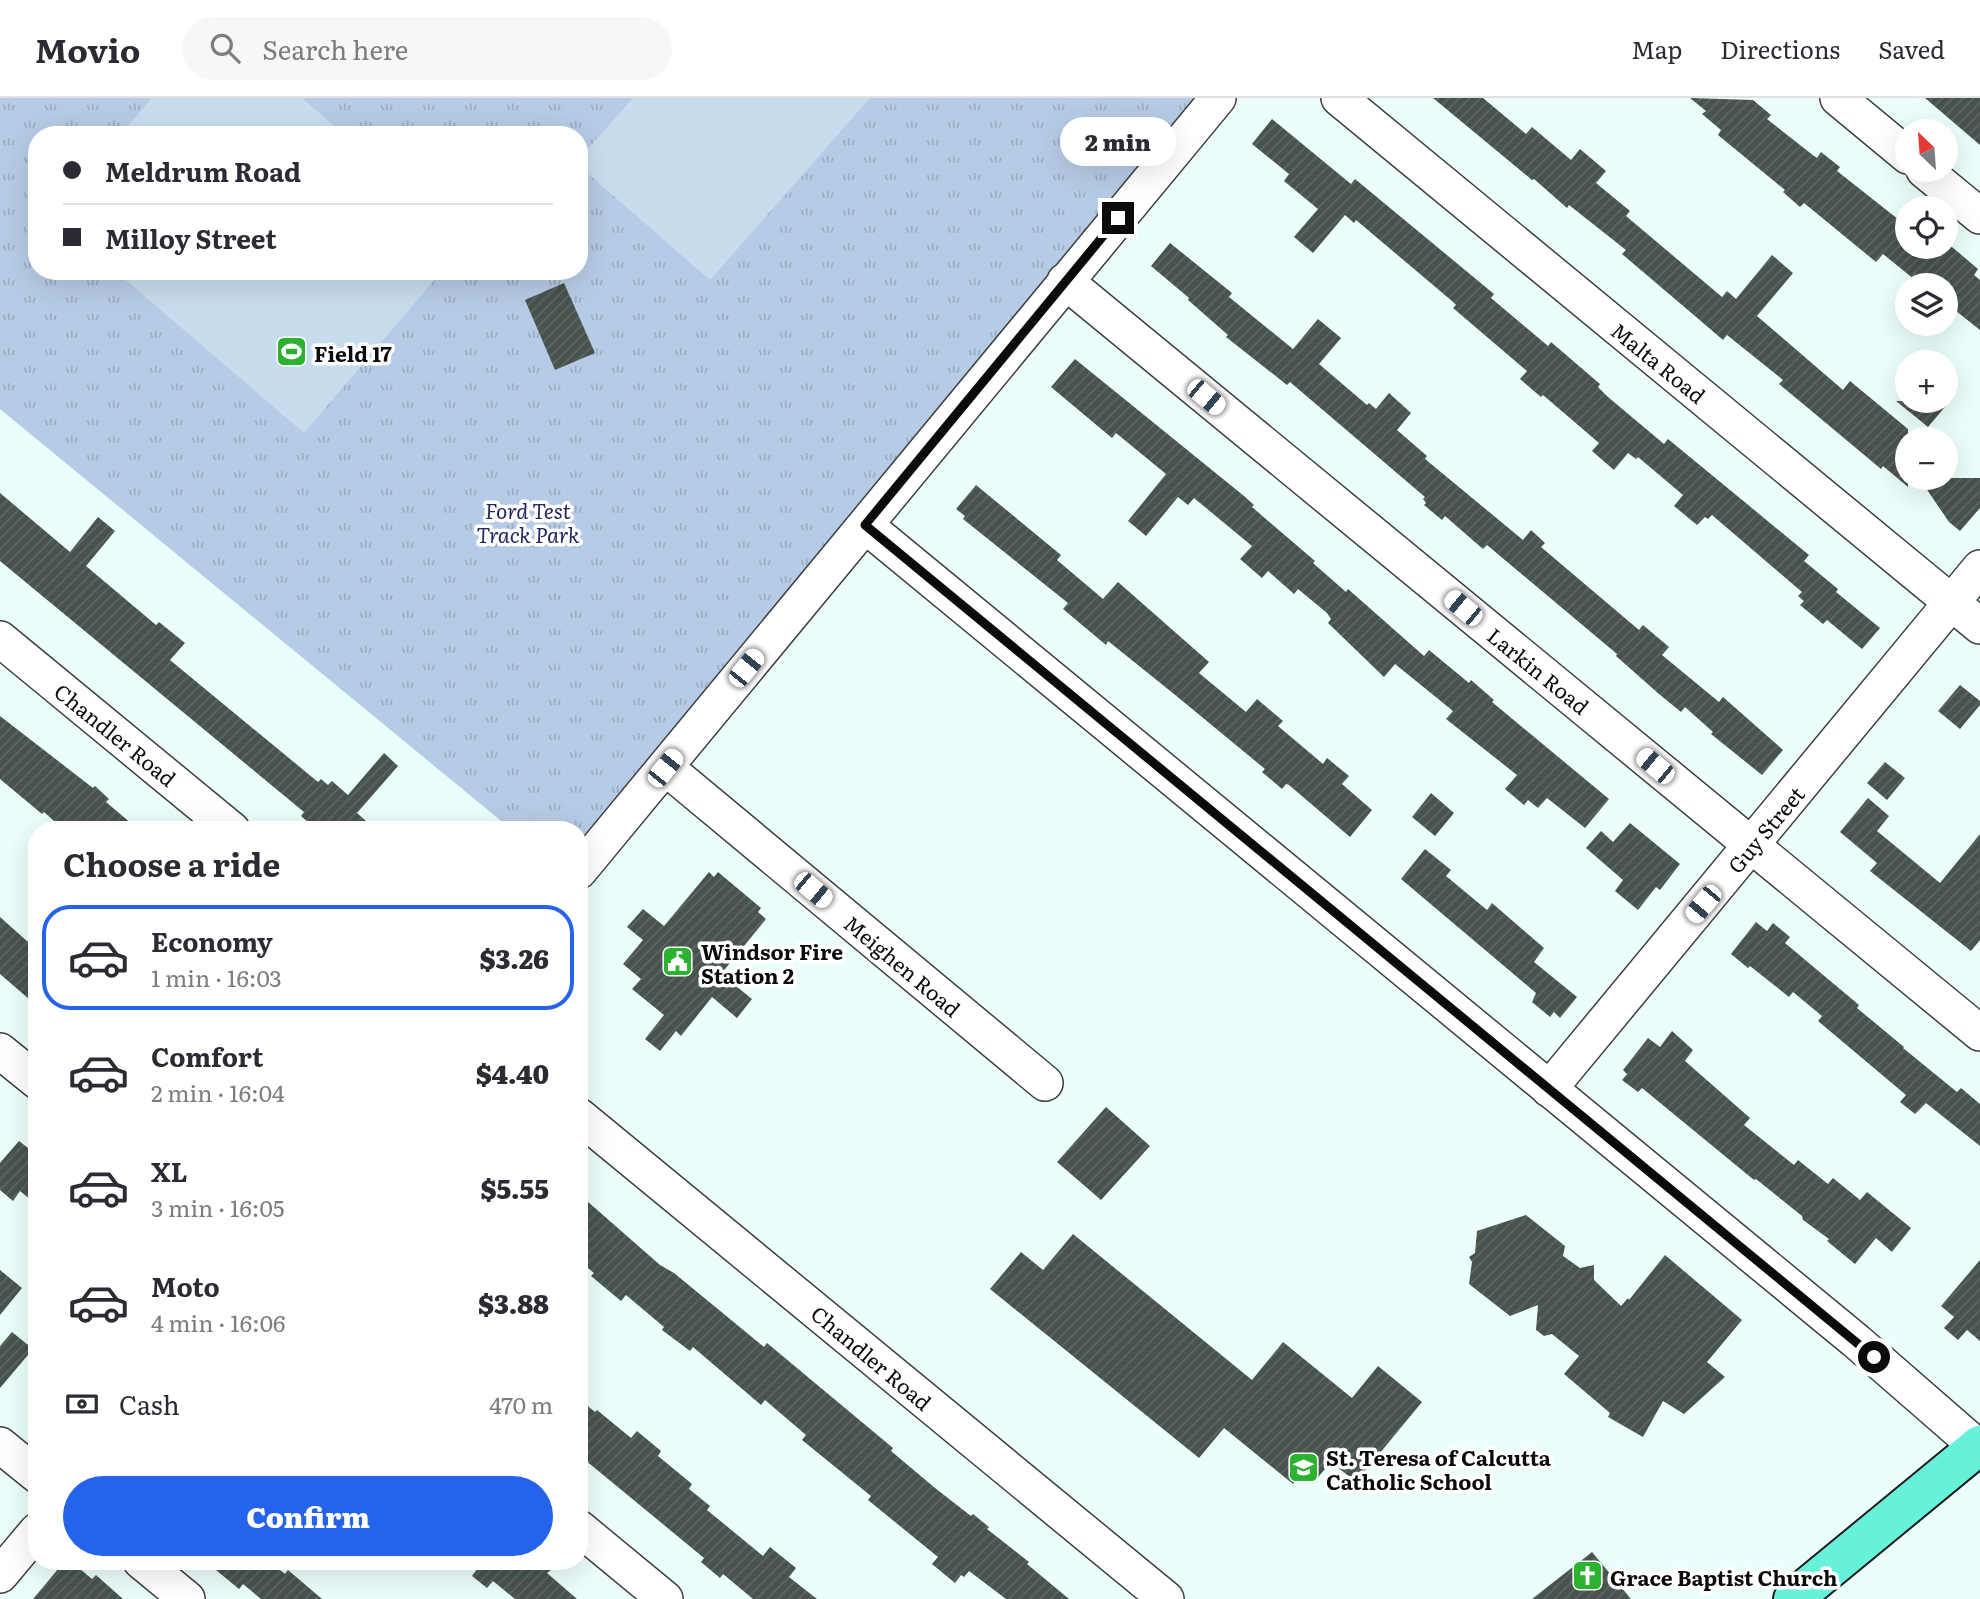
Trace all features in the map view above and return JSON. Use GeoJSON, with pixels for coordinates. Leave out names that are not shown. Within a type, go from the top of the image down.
{"type":"FeatureCollection","features":[{"type":"Feature","properties":{"kind":"main road"},"geometry":{"type":"LineString","coordinates":[[1793,1599],[1979,1447]]}},
{"type":"Feature","properties":{"kind":"street"},"geometry":{"type":"LineString","coordinates":[[588,860],[1218,98]]}},
{"type":"Feature","properties":{"kind":"street","name":"Malta Road"},"geometry":{"type":"LineString","coordinates":[[1339,98],[1980,626]]}},
{"type":"Feature","properties":{"kind":"street"},"geometry":{"type":"LineString","coordinates":[[1838,98],[1895,145]]}},
{"type":"Feature","properties":{"kind":"street"},"geometry":{"type":"LineString","coordinates":[[1939,182],[1980,216]]}},
{"type":"Feature","properties":{"kind":"street","name":"Larkin Road"},"geometry":{"type":"LineString","coordinates":[[1065,281],[1980,1033]]}},
{"type":"Feature","properties":{"kind":"street"},"geometry":{"type":"LineString","coordinates":[[865,525],[1856,1341],[1979,1447]]}},
{"type":"Feature","properties":{"kind":"street","name":"Guy Street"},"geometry":{"type":"LineString","coordinates":[[1549,1089],[1980,568]]}},
{"type":"Feature","properties":{"kind":"street","name":"Chandler Road"},"geometry":{"type":"LineString","coordinates":[[0,639],[221,821]]}},
{"type":"Feature","properties":{"kind":"street","name":"Meighen Road"},"geometry":{"type":"LineString","coordinates":[[665,768],[1045,1083]]}},
{"type":"Feature","properties":{"kind":"street"},"geometry":{"type":"LineString","coordinates":[[0,1051],[28,1074]]}},
{"type":"Feature","properties":{"kind":"street","name":"Chandler Road"},"geometry":{"type":"LineString","coordinates":[[588,1123],[1166,1599]]}},
{"type":"Feature","properties":{"kind":"street"},"geometry":{"type":"LineString","coordinates":[[0,1445],[28,1468]]}},
{"type":"Feature","properties":{"kind":"street"},"geometry":{"type":"LineString","coordinates":[[588,1535],[665,1599]]}},
{"type":"Feature","properties":{"kind":"street"},"geometry":{"type":"LineString","coordinates":[[0,1575],[28,1542]]}},
{"type":"Feature","properties":{"kind":"street"},"geometry":{"type":"LineString","coordinates":[[152,1570],[187,1599]]}},
{"type":"Feature","properties":{"kind":"green space","name":"Ford Test Track Park"},"geometry":{"type":"Polygon","coordinates":[[[0,98],[1203,98],[588,841],[588,821],[501,821],[0,409],[0,98]]]}},
{"type":"Feature","properties":{"kind":"shaded area"},"geometry":{"type":"Polygon","coordinates":[[[152,98],[302,98],[335,126],[128,126],[152,98]]]}},
{"type":"Feature","properties":{"kind":"shaded area"},"geometry":{"type":"Polygon","coordinates":[[[633,98],[870,98],[710,280],[588,174],[588,149],[633,98]]]}},
{"type":"Feature","properties":{"kind":"shaded area","name":"Field 17"},"geometry":{"type":"Polygon","coordinates":[[[126,280],[434,280],[304,433],[126,280]]]}},
{"type":"Feature","properties":{"kind":"building"},"geometry":{"type":"Polygon","coordinates":[[[1433,98],[1483,98],[1526,134],[1532,127],[1571,160],[1580,149],[1606,171],[1596,183],[1630,211],[1626,216],[1722,297],[1727,291],[1736,299],[1772,255],[1793,273],[1757,316],[1843,390],[1850,381],[1906,427],[1895,427],[1895,476],[1883,466],[1881,469],[1779,384],[1783,380],[1727,335],[1723,340],[1622,254],[1626,250],[1532,180],[1433,98]]]}},
{"type":"Feature","properties":{"kind":"building"},"geometry":{"type":"Polygon","coordinates":[[[1690,98],[1753,100],[1771,115],[1767,119],[1817,158],[1821,152],[1840,167],[1837,171],[1895,217],[1895,259],[1958,259],[1958,252],[1978,269],[1974,275],[1980,280],[1980,330],[1958,313],[1958,273],[1906,273],[1883,254],[1876,262],[1804,203],[1800,207],[1783,192],[1785,190],[1718,135],[1721,130],[1702,114],[1706,111],[1690,98]]]}},
{"type":"Feature","properties":{"kind":"building"},"geometry":{"type":"Polygon","coordinates":[[[1925,98],[1980,98],[1980,145],[1958,126],[1958,119],[1950,119],[1925,98]]]}},
{"type":"Feature","properties":{"kind":"building"},"geometry":{"type":"Polygon","coordinates":[[[1272,119],[1351,184],[1355,179],[1494,294],[1491,298],[1548,346],[1551,342],[1600,384],[1598,387],[1608,397],[1664,444],[1668,439],[1809,555],[1804,561],[1880,628],[1862,649],[1827,620],[1823,624],[1800,605],[1804,601],[1798,596],[1802,592],[1712,515],[1708,519],[1705,517],[1697,525],[1674,506],[1683,495],[1638,457],[1636,459],[1628,453],[1614,470],[1592,451],[1599,443],[1520,379],[1527,371],[1453,308],[1456,305],[1452,301],[1356,220],[1354,223],[1345,215],[1313,253],[1294,237],[1318,209],[1284,181],[1289,174],[1252,144],[1272,119]]]}},
{"type":"Feature","properties":{"kind":"building"},"geometry":{"type":"Polygon","coordinates":[[[1170,243],[1232,293],[1229,297],[1293,349],[1318,319],[1341,338],[1319,364],[1367,405],[1369,403],[1376,409],[1389,393],[1411,413],[1397,430],[1427,456],[1425,459],[1523,540],[1531,530],[1545,543],[1541,547],[1639,630],[1643,625],[1669,647],[1662,655],[1719,702],[1723,697],[1783,750],[1762,775],[1711,734],[1713,732],[1685,707],[1681,712],[1659,694],[1616,656],[1617,654],[1487,545],[1483,549],[1445,516],[1442,520],[1424,505],[1425,497],[1290,382],[1287,385],[1226,337],[1228,335],[1188,300],[1189,298],[1151,266],[1170,243]]]}},
{"type":"Feature","properties":{"kind":"building"},"geometry":{"type":"Polygon","coordinates":[[[564,283],[595,353],[555,370],[525,300],[564,283]]]}},
{"type":"Feature","properties":{"kind":"building"},"geometry":{"type":"Polygon","coordinates":[[[1075,359],[1244,496],[1254,505],[1252,507],[1315,561],[1313,563],[1346,592],[1348,589],[1424,656],[1429,650],[1469,683],[1471,680],[1494,700],[1492,702],[1609,799],[1585,828],[1547,798],[1538,808],[1528,800],[1524,805],[1505,789],[1517,775],[1446,719],[1453,711],[1395,664],[1384,677],[1328,623],[1331,619],[1327,613],[1298,589],[1294,594],[1268,571],[1262,578],[1240,559],[1252,546],[1194,498],[1188,505],[1178,497],[1146,536],[1128,521],[1166,474],[1116,433],[1112,438],[1051,387],[1075,359]]]}},
{"type":"Feature","properties":{"kind":"building"},"geometry":{"type":"Polygon","coordinates":[[[1911,413],[1940,413],[1928,427],[1911,413]]]}},
{"type":"Feature","properties":{"kind":"building"},"geometry":{"type":"Polygon","coordinates":[[[1958,478],[1980,478],[1980,508],[1960,531],[1949,522],[1927,490],[1958,490],[1958,478]]]}},
{"type":"Feature","properties":{"kind":"building"},"geometry":{"type":"Polygon","coordinates":[[[976,485],[1061,555],[1057,560],[1103,599],[1118,582],[1209,662],[1199,673],[1246,712],[1257,699],[1283,721],[1278,726],[1323,764],[1327,758],[1349,776],[1342,784],[1372,810],[1350,837],[1289,785],[1286,784],[1282,789],[1262,772],[1265,769],[1108,641],[1106,645],[1063,609],[1068,603],[963,519],[965,516],[956,509],[976,485]]]}},
{"type":"Feature","properties":{"kind":"building"},"geometry":{"type":"Polygon","coordinates":[[[0,493],[70,552],[98,517],[115,531],[86,566],[156,625],[159,622],[185,643],[170,660],[318,782],[321,779],[328,785],[332,781],[348,795],[384,753],[398,766],[357,813],[366,821],[307,821],[301,816],[304,812],[0,561],[0,493]]]}},
{"type":"Feature","properties":{"kind":"building"},"geometry":{"type":"Polygon","coordinates":[[[1960,685],[1980,701],[1980,705],[1960,729],[1938,711],[1960,685]]]}},
{"type":"Feature","properties":{"kind":"building"},"geometry":{"type":"Polygon","coordinates":[[[0,716],[93,788],[95,786],[109,799],[106,802],[128,821],[54,821],[0,779],[0,716]]]}},
{"type":"Feature","properties":{"kind":"building"},"geometry":{"type":"Polygon","coordinates":[[[1885,762],[1905,778],[1887,800],[1867,783],[1885,762]]]}},
{"type":"Feature","properties":{"kind":"building"},"geometry":{"type":"Polygon","coordinates":[[[1431,793],[1454,813],[1435,836],[1412,817],[1431,793]]]}},
{"type":"Feature","properties":{"kind":"building"},"geometry":{"type":"Polygon","coordinates":[[[1868,798],[1889,816],[1877,831],[1940,883],[1980,834],[1980,940],[1971,951],[1870,871],[1877,863],[1840,832],[1868,798]]]}},
{"type":"Feature","properties":{"kind":"building"},"geometry":{"type":"Polygon","coordinates":[[[1630,823],[1680,864],[1660,890],[1656,887],[1638,910],[1615,891],[1623,880],[1586,848],[1601,831],[1613,842],[1630,823]]]}},
{"type":"Feature","properties":{"kind":"building"},"geometry":{"type":"Polygon","coordinates":[[[1425,849],[1451,870],[1446,876],[1487,910],[1492,903],[1544,948],[1534,962],[1577,997],[1560,1018],[1554,1012],[1550,1017],[1532,1002],[1536,993],[1401,879],[1425,849]]]}},
{"type":"Feature","properties":{"kind":"building","name":"Windsor Fire Station 2"},"geometry":{"type":"Polygon","coordinates":[[[709,872],[714,877],[718,872],[761,908],[758,912],[766,919],[721,974],[752,999],[737,1018],[712,997],[681,1036],[676,1031],[660,1051],[645,1039],[664,1015],[632,989],[641,979],[623,964],[643,940],[627,927],[643,909],[664,926],[709,872]]]}},
{"type":"Feature","properties":{"kind":"building"},"geometry":{"type":"Polygon","coordinates":[[[0,917],[28,942],[28,998],[0,974],[0,917]]]}},
{"type":"Feature","properties":{"kind":"building"},"geometry":{"type":"Polygon","coordinates":[[[1756,922],[1767,931],[1773,923],[1790,937],[1785,943],[1859,1005],[1857,1008],[1957,1092],[1961,1088],[1980,1104],[1980,1146],[1926,1103],[1915,1114],[1900,1102],[1906,1095],[1818,1021],[1822,1016],[1793,992],[1789,997],[1731,954],[1756,922]]]}},
{"type":"Feature","properties":{"kind":"building"},"geometry":{"type":"Polygon","coordinates":[[[1672,1031],[1693,1050],[1685,1061],[1750,1118],[1744,1125],[1794,1165],[1798,1160],[1828,1184],[1833,1178],[1860,1200],[1867,1192],[1911,1228],[1892,1252],[1876,1238],[1855,1264],[1827,1241],[1829,1239],[1803,1220],[1802,1216],[1642,1088],[1638,1092],[1622,1080],[1627,1074],[1623,1070],[1648,1038],[1660,1047],[1672,1031]]]}},
{"type":"Feature","properties":{"kind":"building"},"geometry":{"type":"Polygon","coordinates":[[[1106,1107],[1150,1146],[1101,1200],[1057,1162],[1106,1107]]]}},
{"type":"Feature","properties":{"kind":"building"},"geometry":{"type":"Polygon","coordinates":[[[19,1141],[28,1148],[28,1198],[20,1191],[13,1201],[0,1190],[0,1163],[19,1141]]]}},
{"type":"Feature","properties":{"kind":"building"},"geometry":{"type":"Polygon","coordinates":[[[588,1202],[660,1265],[674,1273],[764,1347],[767,1343],[893,1448],[891,1451],[935,1488],[989,1527],[987,1529],[1029,1562],[1027,1564],[1069,1599],[1006,1599],[969,1571],[964,1577],[961,1575],[955,1583],[932,1564],[938,1557],[868,1500],[871,1496],[802,1440],[806,1435],[765,1400],[761,1405],[693,1347],[690,1351],[662,1330],[664,1327],[626,1295],[621,1301],[591,1276],[594,1273],[588,1268],[588,1202]]]}},
{"type":"Feature","properties":{"kind":"building"},"geometry":{"type":"Polygon","coordinates":[[[1526,1215],[1565,1246],[1563,1256],[1580,1268],[1594,1265],[1594,1280],[1621,1306],[1628,1298],[1629,1300],[1665,1255],[1742,1320],[1707,1362],[1725,1377],[1684,1414],[1663,1401],[1643,1437],[1608,1417],[1610,1413],[1564,1374],[1579,1356],[1552,1334],[1544,1336],[1536,1330],[1538,1305],[1510,1316],[1469,1284],[1472,1262],[1469,1257],[1475,1253],[1477,1231],[1526,1215]]]}},
{"type":"Feature","properties":{"kind":"building"},"geometry":{"type":"Polygon","coordinates":[[[1073,1234],[1252,1380],[1283,1342],[1352,1398],[1378,1366],[1422,1402],[1356,1482],[1331,1462],[1314,1482],[1302,1472],[1293,1484],[1224,1428],[1199,1458],[990,1289],[1021,1252],[1043,1270],[1073,1234]]]}},
{"type":"Feature","properties":{"kind":"building"},"geometry":{"type":"Polygon","coordinates":[[[1980,1260],[1980,1341],[1967,1330],[1958,1340],[1944,1328],[1954,1317],[1941,1306],[1980,1260]]]}},
{"type":"Feature","properties":{"kind":"building"},"geometry":{"type":"Polygon","coordinates":[[[0,1270],[22,1288],[0,1315],[0,1270]]]}},
{"type":"Feature","properties":{"kind":"building"},"geometry":{"type":"Polygon","coordinates":[[[12,1332],[28,1345],[28,1355],[0,1388],[0,1346],[12,1332]]]}},
{"type":"Feature","properties":{"kind":"building"},"geometry":{"type":"Polygon","coordinates":[[[588,1406],[595,1412],[597,1410],[631,1438],[637,1431],[661,1451],[658,1456],[692,1484],[689,1489],[710,1506],[707,1510],[763,1556],[770,1547],[796,1568],[789,1577],[817,1599],[753,1599],[723,1574],[720,1578],[701,1562],[704,1558],[588,1462],[588,1406]]]}},
{"type":"Feature","properties":{"kind":"building","name":"Grace Baptist Church"},"geometry":{"type":"Polygon","coordinates":[[[1592,1552],[1631,1599],[1532,1599],[1592,1552]]]}},
{"type":"Feature","properties":{"kind":"building"},"geometry":{"type":"Polygon","coordinates":[[[57,1570],[81,1570],[92,1579],[96,1575],[123,1599],[33,1599],[57,1570]]]}},
{"type":"Feature","properties":{"kind":"building"},"geometry":{"type":"Polygon","coordinates":[[[216,1570],[280,1570],[285,1574],[288,1570],[322,1599],[261,1599],[243,1584],[239,1589],[216,1570]]]}},
{"type":"Feature","properties":{"kind":"building"},"geometry":{"type":"Polygon","coordinates":[[[476,1570],[551,1570],[547,1573],[577,1599],[515,1599],[493,1581],[487,1588],[472,1576],[476,1570]]]}},
{"type":"Feature","properties":{"kind":"place","name":"Field 17"},"geometry":{"type":"Point","coordinates":[291,352]}},
{"type":"Feature","properties":{"kind":"place","name":"Windsor Fire Station 2"},"geometry":{"type":"Point","coordinates":[678,962]}},
{"type":"Feature","properties":{"kind":"place","name":"St. Teresa of Calcutta Catholic School"},"geometry":{"type":"Point","coordinates":[1303,1468]}},
{"type":"Feature","properties":{"kind":"place","name":"Grace Baptist Church"},"geometry":{"type":"Point","coordinates":[1587,1576]}},
{"type":"Feature","properties":{"kind":"route"},"geometry":{"type":"LineString","coordinates":[[1118,218],[865,525],[1874,1357]]}}]}
